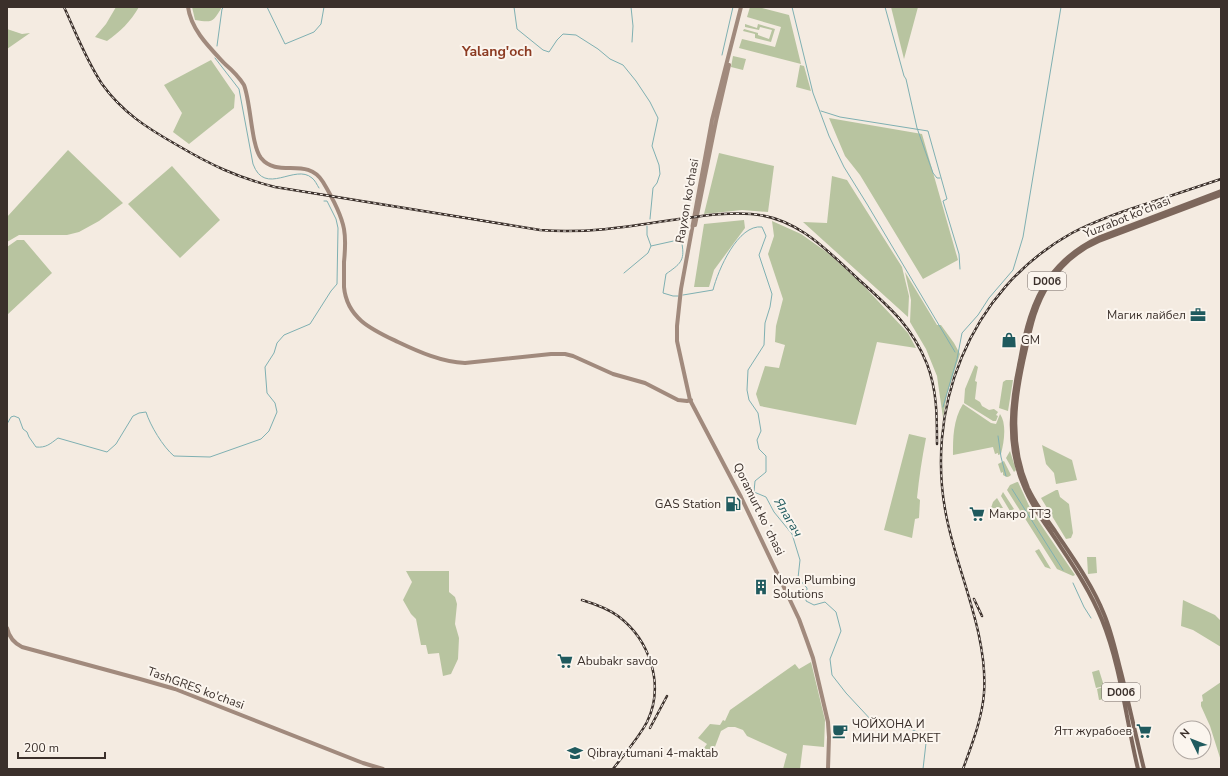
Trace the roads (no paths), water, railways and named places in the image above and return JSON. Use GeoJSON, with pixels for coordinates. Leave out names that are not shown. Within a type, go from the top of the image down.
{"type":"FeatureCollection","features":[{"type":"Feature","properties":{"kind":"main road"},"geometry":{"type":"LineString","coordinates":[[188,7],[195,29],[220,59],[240,78],[244,85],[257,149],[262,159],[275,167],[301,168],[312,171],[319,177],[328,192],[341,217],[344,228],[345,292],[354,311],[366,325],[408,347],[452,362],[472,362],[551,354],[571,355],[613,374],[645,383],[678,400],[692,400]]}},
{"type":"Feature","properties":{"kind":"main road","name":"Rayxon ko'chasi"},"geometry":{"type":"LineString","coordinates":[[692,400],[677,341],[682,290],[716,121],[742,7]]}},
{"type":"Feature","properties":{"kind":"main road","name":"Yuzrabot ko'chasi"},"geometry":{"type":"LineString","coordinates":[[1144,769],[1112,638],[1101,606],[1038,505],[1021,474],[1011,433],[1013,393],[1028,322],[1038,297],[1048,279],[1072,253],[1092,240],[1107,233],[1221,191]]}},
{"type":"Feature","properties":{"kind":"main road","name":"Yuzrabot ko'chasi"},"geometry":{"type":"LineString","coordinates":[[1021,474],[1014,426],[1017,389],[1034,314],[1043,293],[1055,275],[1074,256],[1092,244],[1221,195]]}},
{"type":"Feature","properties":{"kind":"main road","name":"Qoramurt koʻchasi"},"geometry":{"type":"LineString","coordinates":[[692,400],[741,497],[799,619],[806,637],[813,658],[828,722],[829,769]]}},
{"type":"Feature","properties":{"kind":"main road","name":"Yuzrabot ko'chasi"},"geometry":{"type":"LineString","coordinates":[[1084,578],[1109,639],[1138,769]]}},
{"type":"Feature","properties":{"kind":"main road","name":"TashGRES ko'chasi"},"geometry":{"type":"LineString","coordinates":[[7,628],[8,634],[12,640],[22,647],[175,690],[363,763],[383,769]]}},
{"type":"Feature","properties":{"kind":"waterway"},"geometry":{"type":"LineString","coordinates":[[217,46],[222,9],[224,7]]}},
{"type":"Feature","properties":{"kind":"waterway"},"geometry":{"type":"LineString","coordinates":[[267,7],[285,44],[314,32],[321,24],[324,7]]}},
{"type":"Feature","properties":{"kind":"waterway"},"geometry":{"type":"LineString","coordinates":[[514,7],[517,29],[543,50],[549,52],[563,34],[576,35],[598,49],[610,59],[623,65],[650,102],[658,118],[652,146],[659,165],[660,174],[657,183],[653,188],[650,219]]}},
{"type":"Feature","properties":{"kind":"waterway"},"geometry":{"type":"LineString","coordinates":[[631,7],[633,26],[632,42]]}},
{"type":"Feature","properties":{"kind":"waterway"},"geometry":{"type":"LineString","coordinates":[[722,55],[733,7]]}},
{"type":"Feature","properties":{"kind":"waterway"},"geometry":{"type":"LineString","coordinates":[[792,7],[813,93],[829,136],[844,167],[955,352]]}},
{"type":"Feature","properties":{"kind":"waterway"},"geometry":{"type":"LineString","coordinates":[[885,7],[906,79],[917,128],[933,173],[937,178],[940,178]]}},
{"type":"Feature","properties":{"kind":"waterway"},"geometry":{"type":"LineString","coordinates":[[943,407],[957,359],[962,333],[1013,270],[1023,237],[1061,7]]}},
{"type":"Feature","properties":{"kind":"waterway"},"geometry":{"type":"LineString","coordinates":[[215,58],[239,89],[253,164],[258,173],[265,178],[272,179],[305,174],[313,179],[319,188]]}},
{"type":"Feature","properties":{"kind":"waterway"},"geometry":{"type":"LineString","coordinates":[[821,111],[840,117],[928,131],[947,199],[943,201],[959,254],[960,269]]}},
{"type":"Feature","properties":{"kind":"waterway"},"geometry":{"type":"LineString","coordinates":[[7,424],[11,417],[14,416],[19,418],[23,429],[27,432],[36,447],[50,444],[58,438],[107,452],[116,444],[133,416],[146,412],[157,436],[174,456],[210,457],[261,439],[269,431],[277,412],[275,403],[267,393],[265,367],[274,353],[277,343],[284,335],[310,324],[337,284],[338,228],[336,219],[327,201],[324,201]]}},
{"type":"Feature","properties":{"kind":"waterway"},"geometry":{"type":"LineString","coordinates":[[624,273],[648,253],[651,246],[647,235],[647,226]]}},
{"type":"Feature","properties":{"kind":"waterway","name":"Ялагач"},"geometry":{"type":"LineString","coordinates":[[683,295],[713,290],[724,260],[737,240],[753,228],[762,227],[766,236],[759,255],[772,294],[765,323],[764,345],[748,370],[747,390],[749,400],[758,413],[761,431],[757,440],[759,449],[766,456],[766,472],[755,481],[754,492],[766,497],[774,512],[792,534],[800,560],[798,578],[807,588],[806,601],[814,605],[825,602],[836,612],[841,631],[830,659],[832,675],[846,693],[873,722],[881,723],[885,718],[923,735],[926,743],[923,769]]}},
{"type":"Feature","properties":{"kind":"waterway","name":"Ялагач"},"geometry":{"type":"LineString","coordinates":[[651,246],[678,240],[682,244],[682,258],[678,265],[666,274],[663,293],[678,296]]}},
{"type":"Feature","properties":{"kind":"waterway"},"geometry":{"type":"LineString","coordinates":[[998,436],[1006,476]]}},
{"type":"Feature","properties":{"kind":"waterway"},"geometry":{"type":"LineString","coordinates":[[1012,489],[1063,570]]}},
{"type":"Feature","properties":{"kind":"waterway"},"geometry":{"type":"LineString","coordinates":[[1073,583],[1091,618]]}},
{"type":"Feature","properties":{"kind":"railway"},"geometry":{"type":"LineString","coordinates":[[64,7],[96,75],[118,103],[136,119],[155,132],[201,159],[236,175],[261,183],[275,187],[540,230],[593,230],[733,214],[767,216],[796,228],[809,236],[834,256],[889,307],[898,316],[914,338],[927,364],[935,393],[937,444]]}},
{"type":"Feature","properties":{"kind":"railway"},"geometry":{"type":"LineString","coordinates":[[963,769],[976,731],[983,703],[984,672],[978,629],[948,524],[942,481],[942,439],[949,397],[962,358],[981,320],[1006,287],[1036,257],[1081,228],[1130,209],[1221,179]]}},
{"type":"Feature","properties":{"kind":"railway"},"geometry":{"type":"LineString","coordinates":[[974,599],[982,616]]}},
{"type":"Feature","properties":{"kind":"railway"},"geometry":{"type":"LineString","coordinates":[[582,600],[610,611],[629,626],[639,637],[646,650],[654,679],[655,693],[647,722],[613,769]]}},
{"type":"Feature","properties":{"kind":"railway"},"geometry":{"type":"LineString","coordinates":[[650,728],[667,696]]}},
{"type":"Feature","properties":{"kind":"place","name":"Магик лайбел"},"geometry":{"type":"Point","coordinates":[1198,315]}},
{"type":"Feature","properties":{"kind":"place","name":"GM"},"geometry":{"type":"Point","coordinates":[1009,340]}},
{"type":"Feature","properties":{"kind":"place","name":"GAS Station"},"geometry":{"type":"Point","coordinates":[733,504]}},
{"type":"Feature","properties":{"kind":"place","name":"Макро ТТЗ"},"geometry":{"type":"Point","coordinates":[977,514]}},
{"type":"Feature","properties":{"kind":"place","name":"Nova Plumbing Solutions"},"geometry":{"type":"Point","coordinates":[761,587]}},
{"type":"Feature","properties":{"kind":"place","name":"Abubakr savdo"},"geometry":{"type":"Point","coordinates":[565,661]}},
{"type":"Feature","properties":{"kind":"place","name":"ЧОЙХОНА И МИНИ МАРКЕТ"},"geometry":{"type":"Point","coordinates":[840,731]}},
{"type":"Feature","properties":{"kind":"place","name":"Ятт журабоев"},"geometry":{"type":"Point","coordinates":[1144,731]}},
{"type":"Feature","properties":{"kind":"place","name":"Qibray tumani 4-maktab"},"geometry":{"type":"Point","coordinates":[575,753]}},
{"type":"Feature","properties":{"kind":"district","name":"Yalang'och"},"geometry":{"type":"Point","coordinates":[497,51]}}]}
